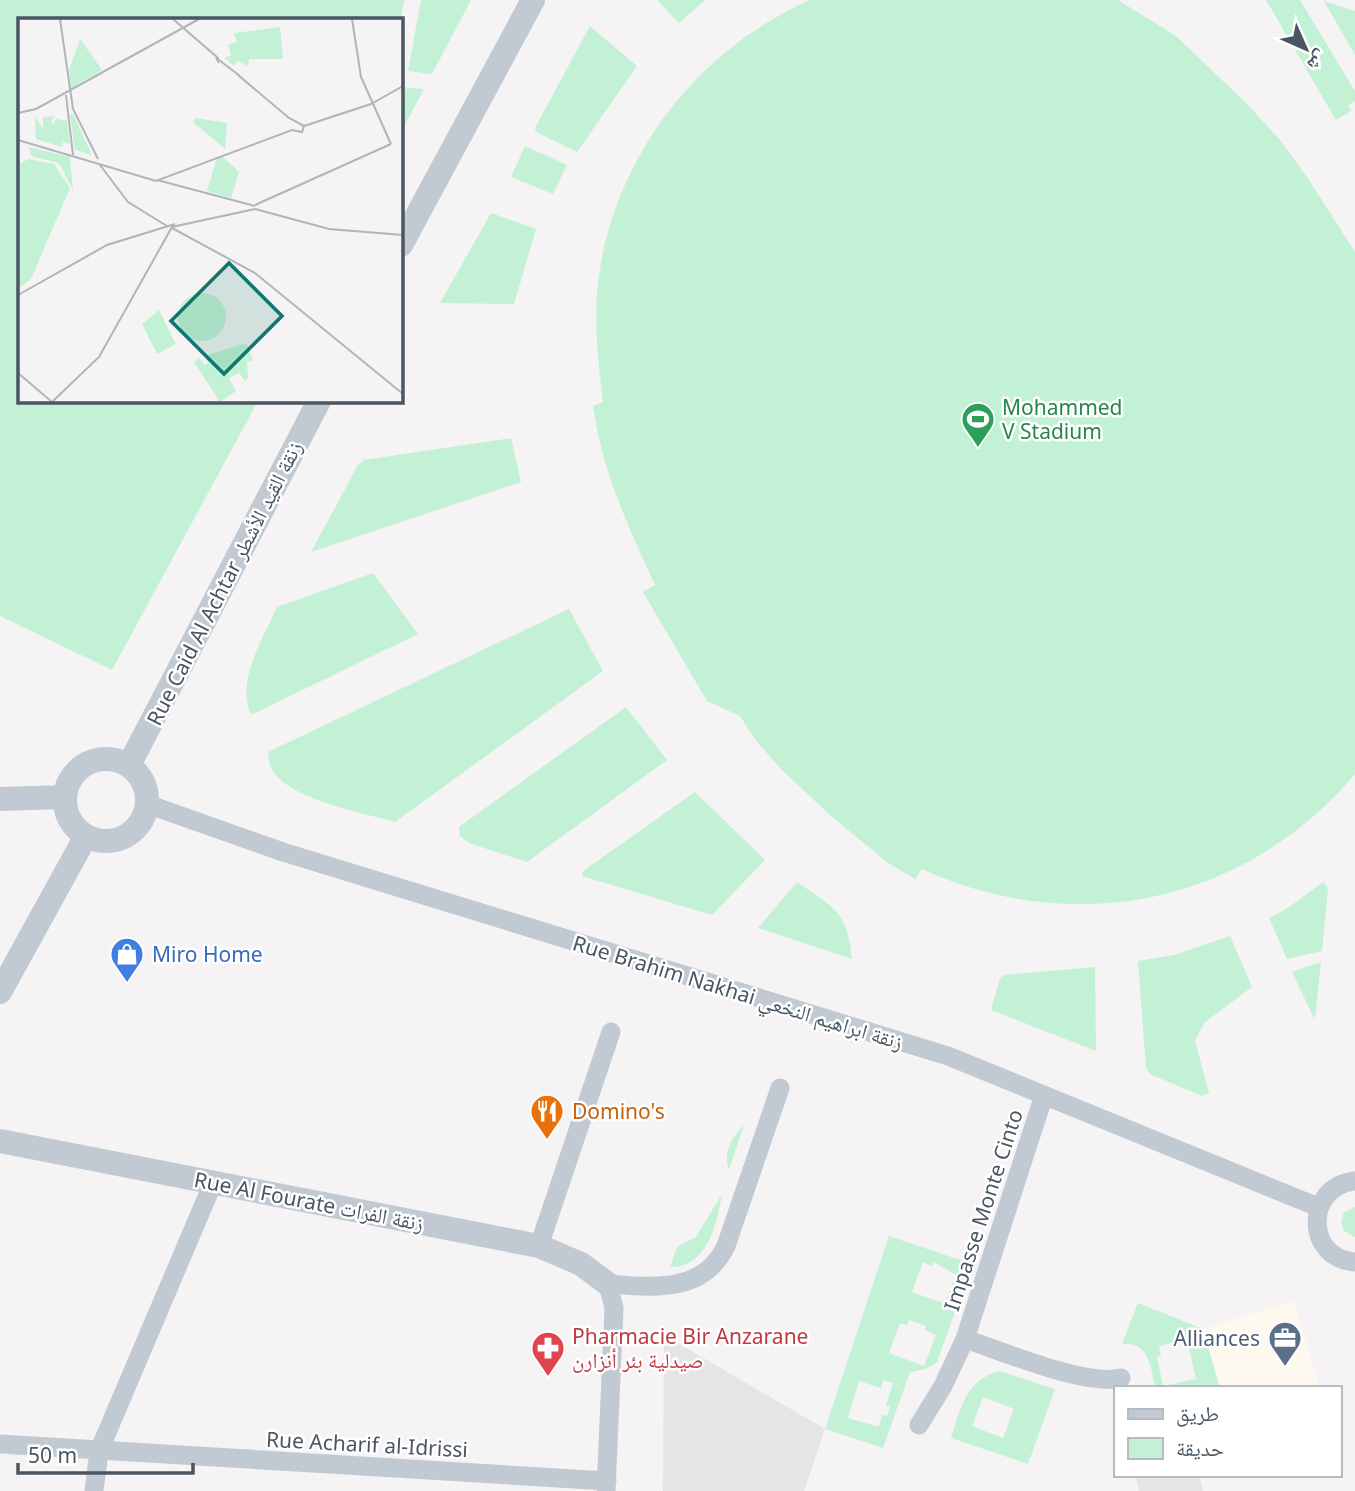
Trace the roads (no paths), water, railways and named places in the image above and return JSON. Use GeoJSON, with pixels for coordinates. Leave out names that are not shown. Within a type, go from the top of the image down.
{"type":"FeatureCollection","features":[{"type":"Feature","properties":{"kind":"street"},"geometry":{"type":"LineString","coordinates":[[402,243],[533,0]]}},
{"type":"Feature","properties":{"kind":"street","name":"Rue Caid Al Achtar زنقة القيد الأشطر"},"geometry":{"type":"LineString","coordinates":[[129,765],[317,402]]}},
{"type":"Feature","properties":{"kind":"street"},"geometry":{"type":"LineString","coordinates":[[108,758],[129,765],[143,781],[147,804],[141,822],[126,836],[106,841],[86,836],[68,818],[65,797],[72,776],[88,762],[108,758]]}},
{"type":"Feature","properties":{"kind":"street"},"geometry":{"type":"LineString","coordinates":[[0,799],[65,797]]}},
{"type":"Feature","properties":{"kind":"street","name":"Rue Brahim Nakhai زنقة ابراهيم النخعي"},"geometry":{"type":"LineString","coordinates":[[147,804],[283,852],[948,1056],[1318,1207]]}},
{"type":"Feature","properties":{"kind":"street"},"geometry":{"type":"LineString","coordinates":[[0,992],[86,836]]}},
{"type":"Feature","properties":{"kind":"street"},"geometry":{"type":"LineString","coordinates":[[539,1246],[611,1032]]}},
{"type":"Feature","properties":{"kind":"street"},"geometry":{"type":"LineString","coordinates":[[607,1486],[614,1308],[608,1284],[655,1287],[682,1285],[700,1277],[713,1265],[726,1246],[780,1088]]}},
{"type":"Feature","properties":{"kind":"street","name":"Impasse Monte Cinto"},"geometry":{"type":"LineString","coordinates":[[919,1425],[949,1376],[965,1339],[1044,1095]]}},
{"type":"Feature","properties":{"kind":"street","name":"Rue Al Fourate زنقة الفرات"},"geometry":{"type":"LineString","coordinates":[[0,1141],[539,1246],[581,1264],[608,1284]]}},
{"type":"Feature","properties":{"kind":"street"},"geometry":{"type":"LineString","coordinates":[[1355,1181],[1329,1191],[1318,1207],[1316,1226],[1322,1243],[1338,1258],[1355,1262]]}},
{"type":"Feature","properties":{"kind":"street"},"geometry":{"type":"LineString","coordinates":[[94,1491],[99,1451],[213,1183]]}},
{"type":"Feature","properties":{"kind":"street","name":"Impasse Monte Cinto"},"geometry":{"type":"LineString","coordinates":[[965,1339],[1087,1378],[1109,1381],[1121,1378]]}},
{"type":"Feature","properties":{"kind":"street","name":"Rue Acharif al-Idrissi"},"geometry":{"type":"LineString","coordinates":[[0,1444],[607,1486]]}},
{"type":"Feature","properties":{"kind":"place","name":"Mohammed V Stadium"},"geometry":{"type":"Point","coordinates":[978,449]}},
{"type":"Feature","properties":{"kind":"place","name":"Miro Home"},"geometry":{"type":"Point","coordinates":[127,984]}},
{"type":"Feature","properties":{"kind":"place","name":"Domino's"},"geometry":{"type":"Point","coordinates":[547,1141]}},
{"type":"Feature","properties":{"kind":"place","name":"Alliances"},"geometry":{"type":"Point","coordinates":[1285,1368]}},
{"type":"Feature","properties":{"kind":"place","name":"Pharmacie Bir Anzarane صيدلية بئر أنزارن"},"geometry":{"type":"Point","coordinates":[548,1378]}}]}
